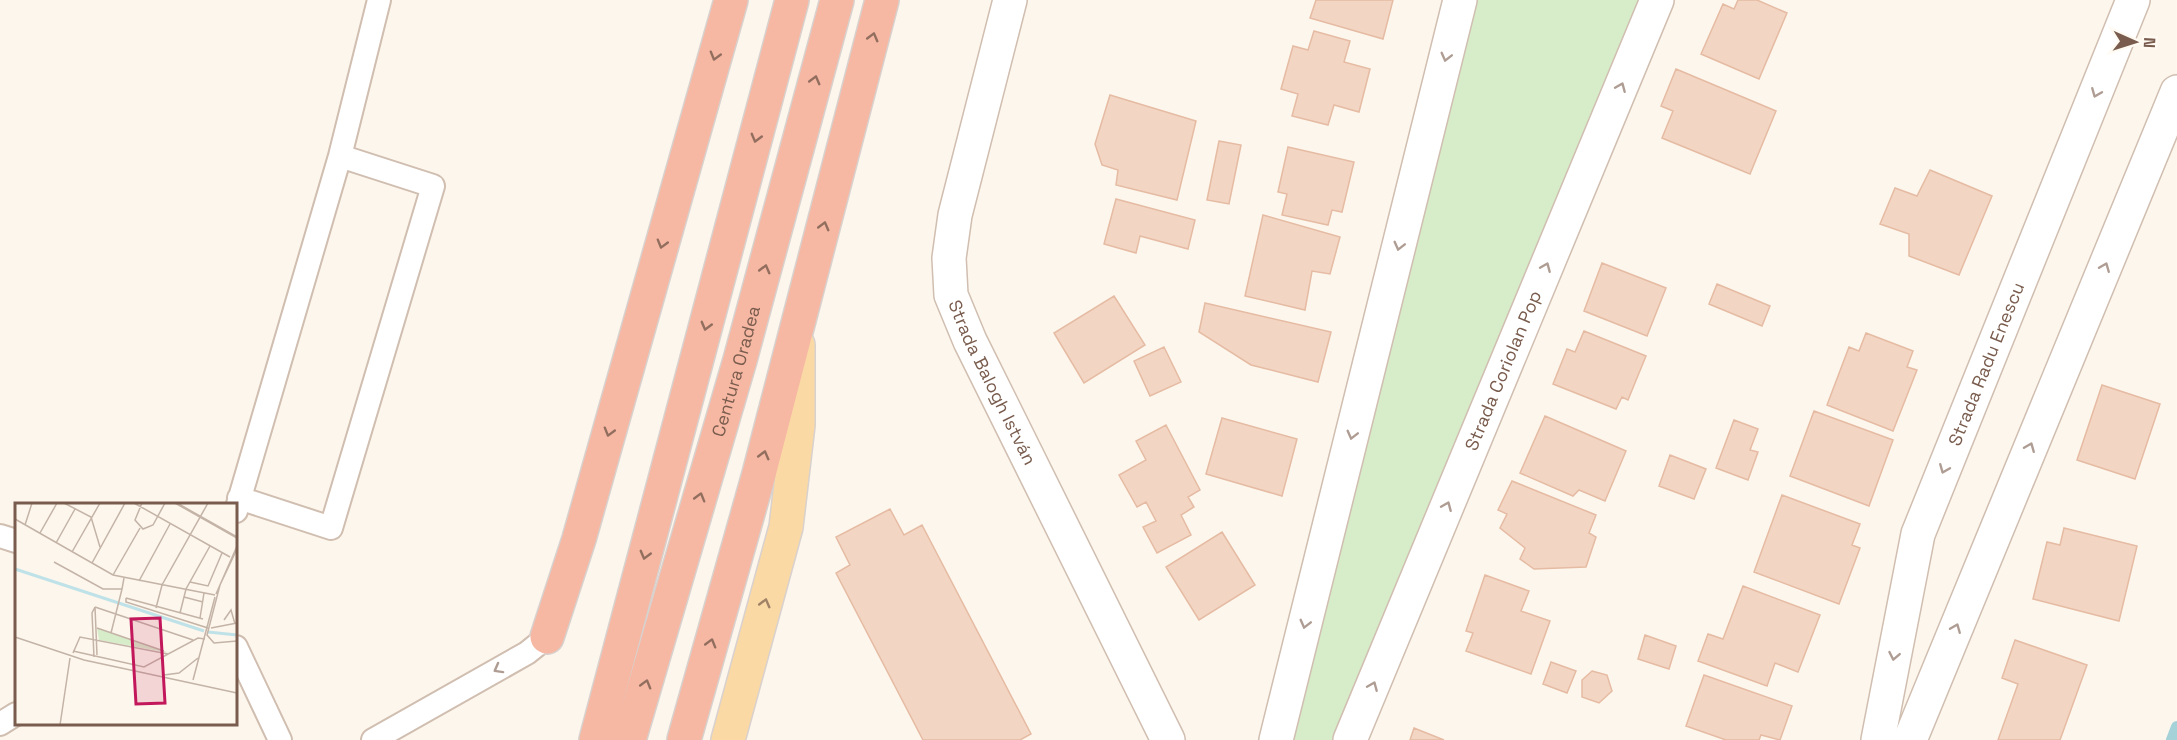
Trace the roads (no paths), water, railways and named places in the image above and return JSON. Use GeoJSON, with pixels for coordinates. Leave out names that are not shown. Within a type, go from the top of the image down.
{"type":"FeatureCollection","features":[{"type":"Feature","properties":{"kind":"highway"},"geometry":{"type":"LineString","coordinates":[[547,638],[582,527],[730,0]]}},
{"type":"Feature","properties":{"kind":"highway"},"geometry":{"type":"LineString","coordinates":[[596,740],[792,0]]}},
{"type":"Feature","properties":{"kind":"highway","name":"Centura Oradea"},"geometry":{"type":"LineString","coordinates":[[629,740],[740,360],[837,0]]}},
{"type":"Feature","properties":{"kind":"highway"},"geometry":{"type":"LineString","coordinates":[[684,740],[798,327],[882,0]]}},
{"type":"Feature","properties":{"kind":"main road"},"geometry":{"type":"LineString","coordinates":[[728,740],[786,527],[798,425],[798,327]]}},
{"type":"Feature","properties":{"kind":"street","name":"Strada Balogh István"},"geometry":{"type":"LineString","coordinates":[[1010,0],[955,215],[949,258],[951,295],[970,341],[1168,740]]}},
{"type":"Feature","properties":{"kind":"street"},"geometry":{"type":"LineString","coordinates":[[1276,740],[1460,0]]}},
{"type":"Feature","properties":{"kind":"street","name":"Strada Coriolan Pop"},"geometry":{"type":"LineString","coordinates":[[1350,740],[1657,0]]}},
{"type":"Feature","properties":{"kind":"street","name":"Strada Radu Enescu"},"geometry":{"type":"LineString","coordinates":[[1878,740],[1918,534],[2133,0]]}},
{"type":"Feature","properties":{"kind":"street"},"geometry":{"type":"LineString","coordinates":[[1910,740],[2177,92]]}},
{"type":"Feature","properties":{"kind":"lane"},"geometry":{"type":"LineString","coordinates":[[340,156],[433,186],[331,528],[237,505],[340,156],[379,0]]}},
{"type":"Feature","properties":{"kind":"lane"},"geometry":{"type":"LineString","coordinates":[[0,536],[15,541]]}},
{"type":"Feature","properties":{"kind":"lane"},"geometry":{"type":"LineString","coordinates":[[373,740],[527,653],[547,638]]}},
{"type":"Feature","properties":{"kind":"lane"},"geometry":{"type":"LineString","coordinates":[[237,649],[280,740]]}},
{"type":"Feature","properties":{"kind":"lane"},"geometry":{"type":"LineString","coordinates":[[0,724],[15,715]]}},
{"type":"Feature","properties":{"kind":"waterway"},"geometry":{"type":"LineString","coordinates":[[2172,740],[2177,727]]}}]}
